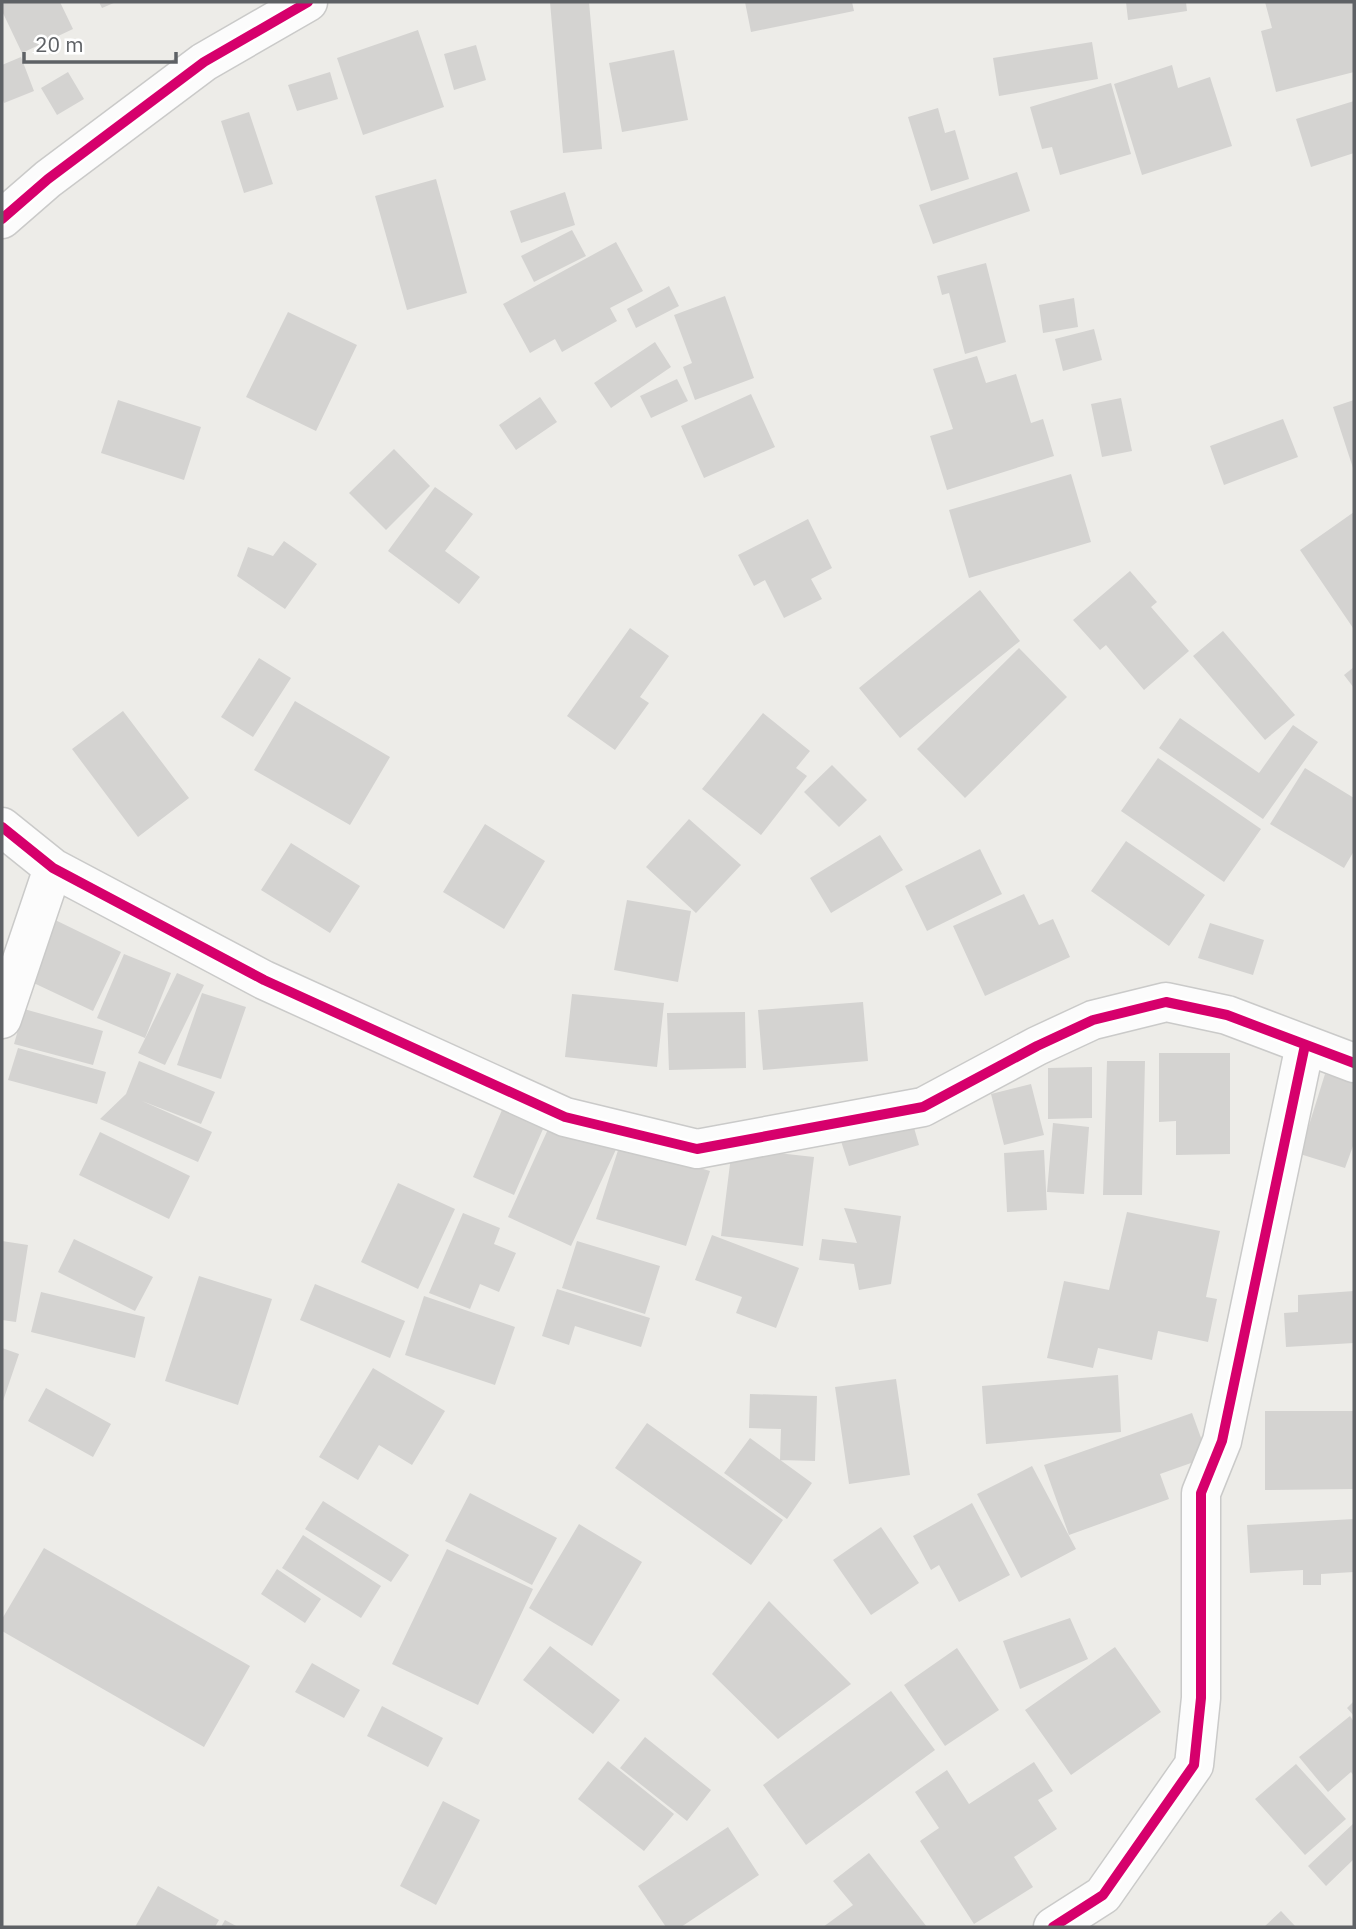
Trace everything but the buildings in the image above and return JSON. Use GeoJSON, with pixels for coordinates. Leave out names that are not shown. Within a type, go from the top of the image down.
{"type":"FeatureCollection","features":[{"type":"Feature","properties":{"kind":"street"},"geometry":{"type":"LineString","coordinates":[[2,219],[48,179],[204,62],[308,2]]}},
{"type":"Feature","properties":{"kind":"street"},"geometry":{"type":"LineString","coordinates":[[2,827],[54,868],[264,980],[565,1117],[696,1149],[923,1107],[1037,1046],[1093,1020],[1166,1002],[1227,1015],[1354,1063]]}},
{"type":"Feature","properties":{"kind":"street"},"geometry":{"type":"LineString","coordinates":[[2,1018],[54,868]]}},
{"type":"Feature","properties":{"kind":"street"},"geometry":{"type":"LineString","coordinates":[[1053,1927],[1103,1895],[1194,1765],[1201,1698],[1201,1493],[1222,1441],[1305,1045]]}},
{"type":"Feature","properties":{"kind":"cycle path"},"geometry":{"type":"LineString","coordinates":[[2,219],[48,179],[204,62],[308,2]]}},
{"type":"Feature","properties":{"kind":"cycle path"},"geometry":{"type":"LineString","coordinates":[[2,827],[53,868],[264,980],[565,1117],[697,1149],[923,1107],[1037,1046],[1093,1020],[1166,1002],[1227,1015],[1354,1063]]}},
{"type":"Feature","properties":{"kind":"cycle path"},"geometry":{"type":"LineString","coordinates":[[1053,1927],[1103,1895],[1194,1765],[1201,1698],[1201,1493],[1222,1441],[1305,1045]]}}]}
